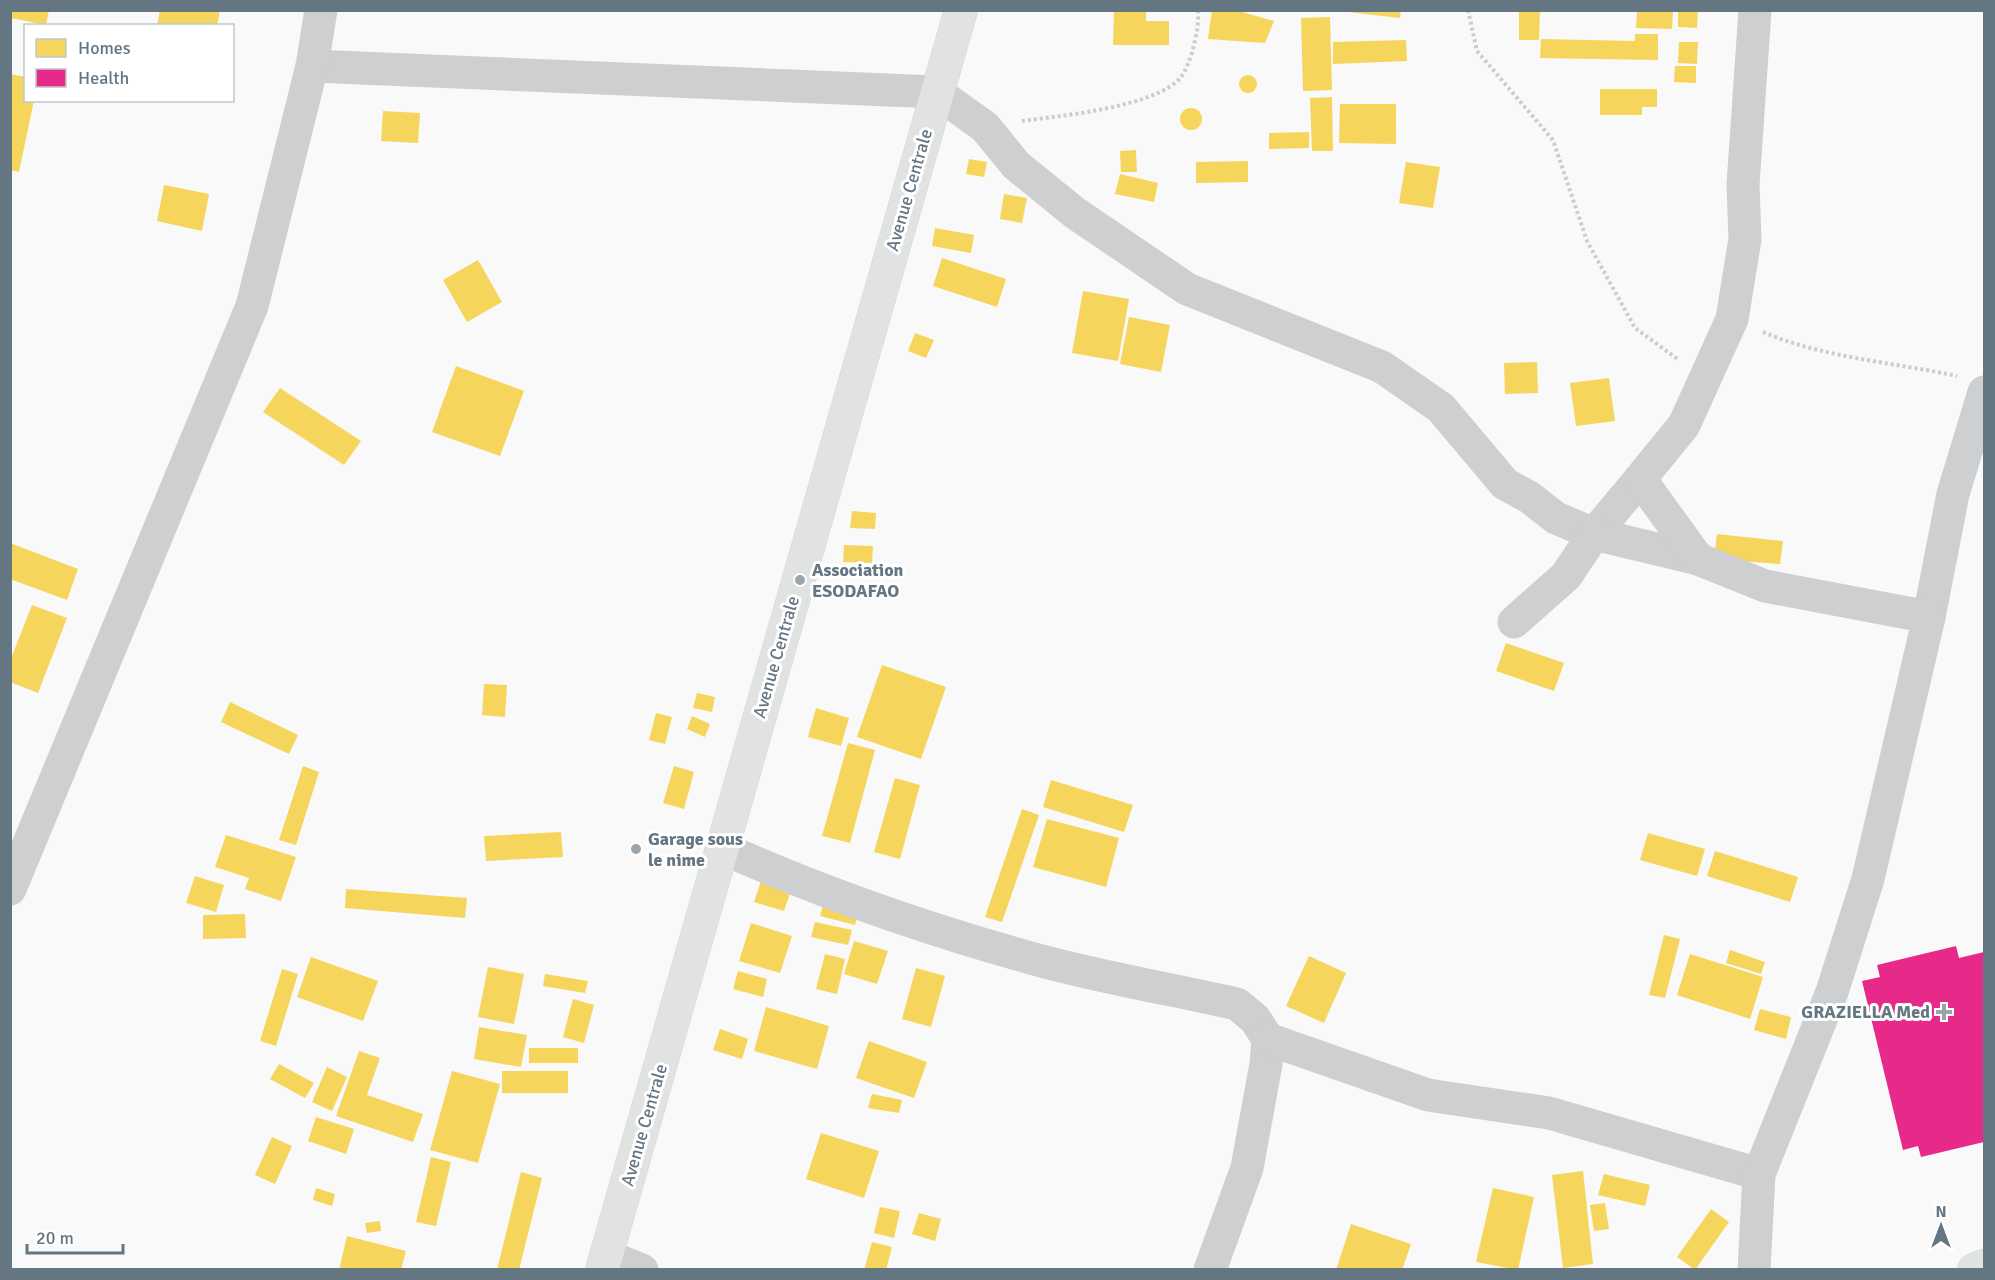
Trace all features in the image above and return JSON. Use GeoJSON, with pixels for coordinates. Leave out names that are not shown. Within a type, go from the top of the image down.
{"type":"FeatureCollection","features":[{"type":"Feature","properties":{"kind":"main road","name":"Avenue Centrale"},"geometry":{"type":"LineString","coordinates":[[604,1263],[961,10]]}},
{"type":"Feature","properties":{"kind":"main road"},"geometry":{"type":"LineString","coordinates":[[1974,1269],[1984,1266]]}},
{"type":"Feature","properties":{"kind":"street"},"geometry":{"type":"LineString","coordinates":[[10,889],[252,306],[312,66],[321,10]]}},
{"type":"Feature","properties":{"kind":"street"},"geometry":{"type":"LineString","coordinates":[[1514,622],[1566,576],[1594,534],[1684,425],[1732,319],[1745,239],[1743,184],[1755,10]]}},
{"type":"Feature","properties":{"kind":"street"},"geometry":{"type":"LineString","coordinates":[[312,66],[936,93],[985,127],[1016,165],[1075,213],[1178,283],[1255,317],[1382,367],[1441,408],[1505,484],[1529,497],[1556,518],[1594,534],[1698,559],[1765,586],[1929,617]]}},
{"type":"Feature","properties":{"kind":"street"},"geometry":{"type":"LineString","coordinates":[[1754,1269],[1759,1174],[1832,992],[1868,879],[1929,617],[1974,385]]}},
{"type":"Feature","properties":{"kind":"street"},"geometry":{"type":"LineString","coordinates":[[1640,479],[1698,559]]}},
{"type":"Feature","properties":{"kind":"street"},"geometry":{"type":"LineString","coordinates":[[722,848],[786,876],[935,928],[1049,963],[1237,1004],[1255,1019],[1268,1038],[1428,1095],[1549,1113],[1759,1174]]}},
{"type":"Feature","properties":{"kind":"street"},"geometry":{"type":"LineString","coordinates":[[1210,1269],[1247,1168],[1266,1064],[1268,1038]]}},
{"type":"Feature","properties":{"kind":"street"},"geometry":{"type":"LineString","coordinates":[[604,1263],[642,1269]]}},
{"type":"Feature","properties":{"kind":"path"},"geometry":{"type":"LineString","coordinates":[[985,127],[1124,105],[1157,93],[1180,78],[1193,49],[1198,10]]}},
{"type":"Feature","properties":{"kind":"path"},"geometry":{"type":"LineString","coordinates":[[1468,10],[1477,51],[1553,140],[1587,241],[1635,328],[1704,378]]}},
{"type":"Feature","properties":{"kind":"path"},"geometry":{"type":"LineString","coordinates":[[1732,319],[1774,337],[1852,359],[1901,364],[1974,385]]}},
{"type":"Feature","properties":{"kind":"building: Homes"},"geometry":{"type":"Polygon","coordinates":[[[12,10],[49,10],[46,24],[11,18],[12,10]]]}},
{"type":"Feature","properties":{"kind":"building: Homes"},"geometry":{"type":"Polygon","coordinates":[[[160,10],[220,10],[217,24],[157,24],[160,10]]]}},
{"type":"Feature","properties":{"kind":"building: Homes"},"geometry":{"type":"Polygon","coordinates":[[[1114,10],[1146,10],[1146,21],[1169,21],[1169,45],[1113,45],[1114,10]]]}},
{"type":"Feature","properties":{"kind":"building: Homes"},"geometry":{"type":"Polygon","coordinates":[[[1212,10],[1235,10],[1274,21],[1265,43],[1208,39],[1212,10]]]}},
{"type":"Feature","properties":{"kind":"building: Homes"},"geometry":{"type":"Polygon","coordinates":[[[1331,10],[1401,10],[1400,18],[1331,10]]]}},
{"type":"Feature","properties":{"kind":"building: Homes"},"geometry":{"type":"Polygon","coordinates":[[[1519,10],[1540,10],[1539,40],[1519,40],[1519,10]]]}},
{"type":"Feature","properties":{"kind":"building: Homes"},"geometry":{"type":"Polygon","coordinates":[[[1637,10],[1673,10],[1672,29],[1636,28],[1637,10]]]}},
{"type":"Feature","properties":{"kind":"building: Homes"},"geometry":{"type":"Polygon","coordinates":[[[1678,10],[1698,10],[1697,28],[1678,27],[1678,10]]]}},
{"type":"Feature","properties":{"kind":"building: Homes"},"geometry":{"type":"Polygon","coordinates":[[[1330,17],[1332,90],[1303,91],[1301,18],[1330,17]]]}},
{"type":"Feature","properties":{"kind":"building: Homes"},"geometry":{"type":"Polygon","coordinates":[[[1635,34],[1658,34],[1658,60],[1540,58],[1541,39],[1635,41],[1635,34]]]}},
{"type":"Feature","properties":{"kind":"building: Homes"},"geometry":{"type":"Polygon","coordinates":[[[1406,40],[1407,61],[1333,64],[1333,42],[1406,40]]]}},
{"type":"Feature","properties":{"kind":"building: Homes"},"geometry":{"type":"Polygon","coordinates":[[[1679,42],[1698,42],[1697,64],[1678,63],[1679,42]]]}},
{"type":"Feature","properties":{"kind":"building: Homes"},"geometry":{"type":"Polygon","coordinates":[[[1675,66],[1696,66],[1696,83],[1674,82],[1675,66]]]}},
{"type":"Feature","properties":{"kind":"building: Homes"},"geometry":{"type":"Polygon","coordinates":[[[10,74],[24,77],[24,102],[34,102],[19,172],[10,170],[10,74]]]}},
{"type":"Feature","properties":{"kind":"building: Homes"},"geometry":{"type":"Polygon","coordinates":[[[1244,75],[1252,75],[1257,80],[1255,91],[1244,93],[1239,88],[1239,80],[1244,75]]]}},
{"type":"Feature","properties":{"kind":"building: Homes"},"geometry":{"type":"Polygon","coordinates":[[[1600,89],[1657,89],[1657,107],[1642,107],[1642,115],[1600,115],[1600,89]]]}},
{"type":"Feature","properties":{"kind":"building: Homes"},"geometry":{"type":"Polygon","coordinates":[[[1332,97],[1333,151],[1312,151],[1310,98],[1332,97]]]}},
{"type":"Feature","properties":{"kind":"building: Homes"},"geometry":{"type":"Polygon","coordinates":[[[1340,104],[1396,104],[1396,144],[1339,143],[1340,104]]]}},
{"type":"Feature","properties":{"kind":"building: Homes"},"geometry":{"type":"Polygon","coordinates":[[[1191,108],[1201,115],[1202,119],[1195,129],[1191,130],[1181,123],[1180,119],[1187,109],[1191,108]]]}},
{"type":"Feature","properties":{"kind":"building: Homes"},"geometry":{"type":"Polygon","coordinates":[[[383,111],[420,113],[418,143],[381,141],[383,111]]]}},
{"type":"Feature","properties":{"kind":"building: Homes"},"geometry":{"type":"Polygon","coordinates":[[[1309,132],[1309,148],[1269,149],[1269,133],[1309,132]]]}},
{"type":"Feature","properties":{"kind":"building: Homes"},"geometry":{"type":"Polygon","coordinates":[[[1136,150],[1137,172],[1121,172],[1120,151],[1136,150]]]}},
{"type":"Feature","properties":{"kind":"building: Homes"},"geometry":{"type":"Polygon","coordinates":[[[969,159],[987,162],[984,177],[966,174],[969,159]]]}},
{"type":"Feature","properties":{"kind":"building: Homes"},"geometry":{"type":"Polygon","coordinates":[[[1248,161],[1248,182],[1196,183],[1196,162],[1248,161]]]}},
{"type":"Feature","properties":{"kind":"building: Homes"},"geometry":{"type":"Polygon","coordinates":[[[1406,162],[1440,167],[1433,208],[1399,203],[1406,162]]]}},
{"type":"Feature","properties":{"kind":"building: Homes"},"geometry":{"type":"Polygon","coordinates":[[[1120,174],[1158,183],[1154,202],[1115,194],[1120,174]]]}},
{"type":"Feature","properties":{"kind":"building: Homes"},"geometry":{"type":"Polygon","coordinates":[[[164,185],[209,194],[202,231],[157,221],[164,185]]]}},
{"type":"Feature","properties":{"kind":"building: Homes"},"geometry":{"type":"Polygon","coordinates":[[[1004,194],[1027,198],[1022,223],[1000,219],[1004,194]]]}},
{"type":"Feature","properties":{"kind":"building: Homes"},"geometry":{"type":"Polygon","coordinates":[[[935,228],[974,235],[971,253],[932,246],[935,228]]]}},
{"type":"Feature","properties":{"kind":"building: Homes"},"geometry":{"type":"Polygon","coordinates":[[[942,258],[1006,279],[997,307],[933,286],[942,258]]]}},
{"type":"Feature","properties":{"kind":"building: Homes"},"geometry":{"type":"Polygon","coordinates":[[[478,260],[502,302],[467,322],[443,280],[478,260]]]}},
{"type":"Feature","properties":{"kind":"building: Homes"},"geometry":{"type":"Polygon","coordinates":[[[1083,291],[1129,299],[1118,361],[1072,353],[1083,291]]]}},
{"type":"Feature","properties":{"kind":"building: Homes"},"geometry":{"type":"Polygon","coordinates":[[[1129,317],[1170,325],[1161,372],[1120,364],[1129,317]]]}},
{"type":"Feature","properties":{"kind":"building: Homes"},"geometry":{"type":"Polygon","coordinates":[[[915,333],[934,340],[926,358],[908,351],[915,333]]]}},
{"type":"Feature","properties":{"kind":"building: Homes"},"geometry":{"type":"Polygon","coordinates":[[[1537,362],[1538,393],[1505,394],[1504,363],[1537,362]]]}},
{"type":"Feature","properties":{"kind":"building: Homes"},"geometry":{"type":"Polygon","coordinates":[[[456,366],[524,391],[500,456],[432,432],[456,366]]]}},
{"type":"Feature","properties":{"kind":"building: Homes"},"geometry":{"type":"Polygon","coordinates":[[[1609,378],[1615,421],[1576,426],[1570,383],[1609,378]]]}},
{"type":"Feature","properties":{"kind":"building: Homes"},"geometry":{"type":"Polygon","coordinates":[[[280,388],[361,441],[344,465],[263,412],[280,388]]]}},
{"type":"Feature","properties":{"kind":"building: Homes"},"geometry":{"type":"Polygon","coordinates":[[[852,511],[876,513],[875,529],[850,528],[852,511]]]}},
{"type":"Feature","properties":{"kind":"building: Homes"},"geometry":{"type":"Polygon","coordinates":[[[1717,534],[1783,541],[1780,564],[1714,559],[1717,534]]]}},
{"type":"Feature","properties":{"kind":"building: Homes"},"geometry":{"type":"Polygon","coordinates":[[[10,543],[78,569],[67,600],[10,579],[10,543]]]}},
{"type":"Feature","properties":{"kind":"building: Homes"},"geometry":{"type":"Polygon","coordinates":[[[844,545],[873,546],[872,563],[843,562],[844,545]]]}},
{"type":"Feature","properties":{"kind":"building: Homes"},"geometry":{"type":"Polygon","coordinates":[[[32,605],[67,618],[38,693],[10,682],[10,661],[32,605]]]}},
{"type":"Feature","properties":{"kind":"building: Homes"},"geometry":{"type":"Polygon","coordinates":[[[1506,643],[1564,663],[1554,691],[1496,671],[1506,643]]]}},
{"type":"Feature","properties":{"kind":"building: Homes"},"geometry":{"type":"Polygon","coordinates":[[[882,665],[946,687],[921,759],[857,737],[882,665]]]}},
{"type":"Feature","properties":{"kind":"building: Homes"},"geometry":{"type":"Polygon","coordinates":[[[484,684],[507,685],[505,717],[482,715],[484,684]]]}},
{"type":"Feature","properties":{"kind":"building: Homes"},"geometry":{"type":"Polygon","coordinates":[[[697,693],[715,697],[712,712],[693,708],[697,693]]]}},
{"type":"Feature","properties":{"kind":"building: Homes"},"geometry":{"type":"Polygon","coordinates":[[[230,702],[298,735],[289,754],[221,722],[230,702]]]}},
{"type":"Feature","properties":{"kind":"building: Homes"},"geometry":{"type":"Polygon","coordinates":[[[816,708],[849,718],[841,746],[808,737],[816,708]]]}},
{"type":"Feature","properties":{"kind":"building: Homes"},"geometry":{"type":"Polygon","coordinates":[[[656,713],[672,717],[665,744],[649,740],[656,713]]]}},
{"type":"Feature","properties":{"kind":"building: Homes"},"geometry":{"type":"Polygon","coordinates":[[[692,716],[710,724],[705,737],[687,729],[692,716]]]}},
{"type":"Feature","properties":{"kind":"building: Homes"},"geometry":{"type":"Polygon","coordinates":[[[848,743],[875,750],[850,843],[822,836],[848,743]]]}},
{"type":"Feature","properties":{"kind":"building: Homes"},"geometry":{"type":"Polygon","coordinates":[[[303,766],[319,772],[296,845],[279,840],[303,766]]]}},
{"type":"Feature","properties":{"kind":"building: Homes"},"geometry":{"type":"Polygon","coordinates":[[[674,766],[694,772],[684,809],[663,803],[674,766]]]}},
{"type":"Feature","properties":{"kind":"building: Homes"},"geometry":{"type":"Polygon","coordinates":[[[895,778],[920,785],[900,859],[874,852],[895,778]]]}},
{"type":"Feature","properties":{"kind":"building: Homes"},"geometry":{"type":"Polygon","coordinates":[[[1051,780],[1133,805],[1124,832],[1043,807],[1051,780]]]}},
{"type":"Feature","properties":{"kind":"building: Homes"},"geometry":{"type":"Polygon","coordinates":[[[1022,809],[1039,815],[1002,922],[985,917],[1022,809]]]}},
{"type":"Feature","properties":{"kind":"building: Homes"},"geometry":{"type":"Polygon","coordinates":[[[1047,819],[1119,838],[1106,887],[1033,867],[1047,819]]]}},
{"type":"Feature","properties":{"kind":"building: Homes"},"geometry":{"type":"Polygon","coordinates":[[[561,832],[563,857],[486,861],[484,836],[561,832]]]}},
{"type":"Feature","properties":{"kind":"building: Homes"},"geometry":{"type":"Polygon","coordinates":[[[1648,833],[1705,849],[1697,876],[1640,860],[1648,833]]]}},
{"type":"Feature","properties":{"kind":"building: Homes"},"geometry":{"type":"Polygon","coordinates":[[[226,835],[296,857],[281,901],[245,889],[249,878],[215,867],[226,835]]]}},
{"type":"Feature","properties":{"kind":"building: Homes"},"geometry":{"type":"Polygon","coordinates":[[[1715,851],[1798,877],[1790,902],[1707,876],[1715,851]]]}},
{"type":"Feature","properties":{"kind":"building: Homes"},"geometry":{"type":"Polygon","coordinates":[[[195,876],[224,885],[216,912],[186,903],[195,876]]]}},
{"type":"Feature","properties":{"kind":"building: Homes"},"geometry":{"type":"Polygon","coordinates":[[[761,881],[791,890],[784,911],[754,902],[761,881]]]}},
{"type":"Feature","properties":{"kind":"building: Homes"},"geometry":{"type":"Polygon","coordinates":[[[346,889],[467,898],[465,918],[345,908],[346,889]]]}},
{"type":"Feature","properties":{"kind":"building: Homes"},"geometry":{"type":"Polygon","coordinates":[[[825,899],[859,908],[855,925],[820,916],[825,899]]]}},
{"type":"Feature","properties":{"kind":"building: Homes"},"geometry":{"type":"Polygon","coordinates":[[[245,914],[246,938],[203,939],[203,915],[245,914]]]}},
{"type":"Feature","properties":{"kind":"building: Homes"},"geometry":{"type":"Polygon","coordinates":[[[815,922],[852,930],[848,945],[811,937],[815,922]]]}},
{"type":"Feature","properties":{"kind":"building: Homes"},"geometry":{"type":"Polygon","coordinates":[[[751,923],[792,936],[780,973],[739,961],[751,923]]]}},
{"type":"Feature","properties":{"kind":"building: Homes"},"geometry":{"type":"Polygon","coordinates":[[[1664,935],[1680,939],[1665,998],[1649,995],[1664,935]]]}},
{"type":"Feature","properties":{"kind":"building: Homes"},"geometry":{"type":"Polygon","coordinates":[[[854,941],[888,951],[877,984],[844,974],[854,941]]]}},
{"type":"Feature","properties":{"kind":"building: Homes"},"geometry":{"type":"Polygon","coordinates":[[[1730,950],[1765,962],[1761,974],[1726,963],[1730,950]]]}},
{"type":"Feature","properties":{"kind":"building: Homes"},"geometry":{"type":"Polygon","coordinates":[[[825,954],[845,959],[837,994],[816,989],[825,954]]]}},
{"type":"Feature","properties":{"kind":"building: Homes"},"geometry":{"type":"Polygon","coordinates":[[[1690,954],[1763,977],[1750,1019],[1677,995],[1690,954]]]}},
{"type":"Feature","properties":{"kind":"building: Homes"},"geometry":{"type":"Polygon","coordinates":[[[1309,956],[1346,973],[1324,1023],[1286,1006],[1309,956]]]}},
{"type":"Feature","properties":{"kind":"building: Homes"},"geometry":{"type":"Polygon","coordinates":[[[311,957],[378,981],[363,1021],[297,997],[311,957]]]}},
{"type":"Feature","properties":{"kind":"building: Homes"},"geometry":{"type":"Polygon","coordinates":[[[488,967],[524,974],[514,1024],[478,1017],[488,967]]]}},
{"type":"Feature","properties":{"kind":"building: Homes"},"geometry":{"type":"Polygon","coordinates":[[[916,968],[945,976],[931,1027],[902,1019],[916,968]]]}},
{"type":"Feature","properties":{"kind":"building: Homes"},"geometry":{"type":"Polygon","coordinates":[[[282,969],[298,974],[276,1046],[260,1041],[282,969]]]}},
{"type":"Feature","properties":{"kind":"building: Homes"},"geometry":{"type":"Polygon","coordinates":[[[738,971],[767,979],[763,997],[733,989],[738,971]]]}},
{"type":"Feature","properties":{"kind":"building: Homes"},"geometry":{"type":"Polygon","coordinates":[[[545,974],[588,981],[585,993],[543,986],[545,974]]]}},
{"type":"Feature","properties":{"kind":"building: Homes"},"geometry":{"type":"Polygon","coordinates":[[[573,999],[594,1005],[584,1043],[563,1037],[573,999]]]}},
{"type":"Feature","properties":{"kind":"building: Homes"},"geometry":{"type":"Polygon","coordinates":[[[766,1007],[829,1026],[817,1069],[754,1051],[766,1007]]]}},
{"type":"Feature","properties":{"kind":"building: Homes"},"geometry":{"type":"Polygon","coordinates":[[[1760,1009],[1791,1017],[1786,1039],[1754,1030],[1760,1009]]]}},
{"type":"Feature","properties":{"kind":"building: Homes"},"geometry":{"type":"Polygon","coordinates":[[[479,1027],[527,1035],[521,1067],[474,1059],[479,1027]]]}},
{"type":"Feature","properties":{"kind":"building: Homes"},"geometry":{"type":"Polygon","coordinates":[[[720,1029],[748,1039],[742,1059],[713,1050],[720,1029]]]}},
{"type":"Feature","properties":{"kind":"building: Homes"},"geometry":{"type":"Polygon","coordinates":[[[869,1041],[927,1062],[914,1098],[856,1078],[869,1041]]]}},
{"type":"Feature","properties":{"kind":"building: Homes"},"geometry":{"type":"Polygon","coordinates":[[[529,1048],[578,1048],[578,1063],[529,1063],[529,1048]]]}},
{"type":"Feature","properties":{"kind":"building: Homes"},"geometry":{"type":"Polygon","coordinates":[[[359,1051],[380,1058],[367,1095],[423,1114],[413,1142],[336,1116],[359,1051]]]}},
{"type":"Feature","properties":{"kind":"building: Homes"},"geometry":{"type":"Polygon","coordinates":[[[279,1064],[314,1083],[305,1098],[270,1079],[279,1064]]]}},
{"type":"Feature","properties":{"kind":"building: Homes"},"geometry":{"type":"Polygon","coordinates":[[[327,1067],[347,1077],[332,1111],[312,1102],[327,1067]]]}},
{"type":"Feature","properties":{"kind":"building: Homes"},"geometry":{"type":"Polygon","coordinates":[[[452,1071],[500,1084],[478,1163],[430,1150],[452,1071]]]}},
{"type":"Feature","properties":{"kind":"building: Homes"},"geometry":{"type":"Polygon","coordinates":[[[502,1071],[568,1071],[568,1093],[502,1093],[502,1071]]]}},
{"type":"Feature","properties":{"kind":"building: Homes"},"geometry":{"type":"Polygon","coordinates":[[[872,1094],[902,1100],[899,1113],[868,1108],[872,1094]]]}},
{"type":"Feature","properties":{"kind":"building: Homes"},"geometry":{"type":"Polygon","coordinates":[[[316,1117],[354,1129],[346,1154],[308,1141],[316,1117]]]}},
{"type":"Feature","properties":{"kind":"building: Homes"},"geometry":{"type":"Polygon","coordinates":[[[821,1133],[879,1151],[864,1198],[806,1179],[821,1133]]]}},
{"type":"Feature","properties":{"kind":"building: Homes"},"geometry":{"type":"Polygon","coordinates":[[[272,1137],[292,1146],[275,1184],[255,1175],[272,1137]]]}},
{"type":"Feature","properties":{"kind":"building: Homes"},"geometry":{"type":"Polygon","coordinates":[[[431,1157],[451,1162],[436,1226],[416,1222],[431,1157]]]}},
{"type":"Feature","properties":{"kind":"building: Homes"},"geometry":{"type":"Polygon","coordinates":[[[1583,1171],[1593,1264],[1563,1268],[1552,1175],[1583,1171]]]}},
{"type":"Feature","properties":{"kind":"building: Homes"},"geometry":{"type":"Polygon","coordinates":[[[521,1172],[542,1178],[519,1270],[497,1270],[521,1172]]]}},
{"type":"Feature","properties":{"kind":"building: Homes"},"geometry":{"type":"Polygon","coordinates":[[[1604,1174],[1650,1185],[1645,1206],[1598,1195],[1604,1174]]]}},
{"type":"Feature","properties":{"kind":"building: Homes"},"geometry":{"type":"Polygon","coordinates":[[[316,1188],[335,1194],[332,1206],[313,1200],[316,1188]]]}},
{"type":"Feature","properties":{"kind":"building: Homes"},"geometry":{"type":"Polygon","coordinates":[[[1493,1188],[1534,1197],[1518,1270],[1476,1262],[1493,1188]]]}},
{"type":"Feature","properties":{"kind":"building: Homes"},"geometry":{"type":"Polygon","coordinates":[[[1605,1203],[1609,1229],[1594,1231],[1590,1205],[1605,1203]]]}},
{"type":"Feature","properties":{"kind":"building: Homes"},"geometry":{"type":"Polygon","coordinates":[[[880,1207],[900,1211],[894,1238],[874,1233],[880,1207]]]}},
{"type":"Feature","properties":{"kind":"building: Homes"},"geometry":{"type":"Polygon","coordinates":[[[1711,1209],[1729,1222],[1695,1270],[1677,1257],[1711,1209]]]}},
{"type":"Feature","properties":{"kind":"building: Homes"},"geometry":{"type":"Polygon","coordinates":[[[919,1213],[941,1219],[935,1241],[912,1234],[919,1213]]]}},
{"type":"Feature","properties":{"kind":"building: Homes"},"geometry":{"type":"Polygon","coordinates":[[[380,1221],[381,1231],[367,1233],[365,1223],[380,1221]]]}},
{"type":"Feature","properties":{"kind":"building: Homes"},"geometry":{"type":"Polygon","coordinates":[[[1351,1224],[1411,1244],[1402,1270],[1336,1270],[1351,1224]]]}},
{"type":"Feature","properties":{"kind":"building: Homes"},"geometry":{"type":"Polygon","coordinates":[[[347,1236],[406,1251],[401,1270],[339,1270],[347,1236]]]}},
{"type":"Feature","properties":{"kind":"building: Homes"},"geometry":{"type":"Polygon","coordinates":[[[872,1242],[892,1247],[886,1270],[864,1270],[872,1242]]]}},
{"type":"Feature","properties":{"kind":"building: Health"},"geometry":{"type":"Polygon","coordinates":[[[1956,946],[1959,958],[1984,952],[1984,1142],[1921,1157],[1918,1146],[1903,1150],[1862,981],[1880,977],[1877,965],[1956,946]]]}},
{"type":"Feature","properties":{"kind":"place","name":"Association ESODAFAO"},"geometry":{"type":"Point","coordinates":[800,580]}},
{"type":"Feature","properties":{"kind":"place","name":"Garage sous le nime"},"geometry":{"type":"Point","coordinates":[636,849]}},
{"type":"Feature","properties":{"kind":"place","name":"GRAZIELLA Med"},"geometry":{"type":"Point","coordinates":[1944,1012]}}]}
